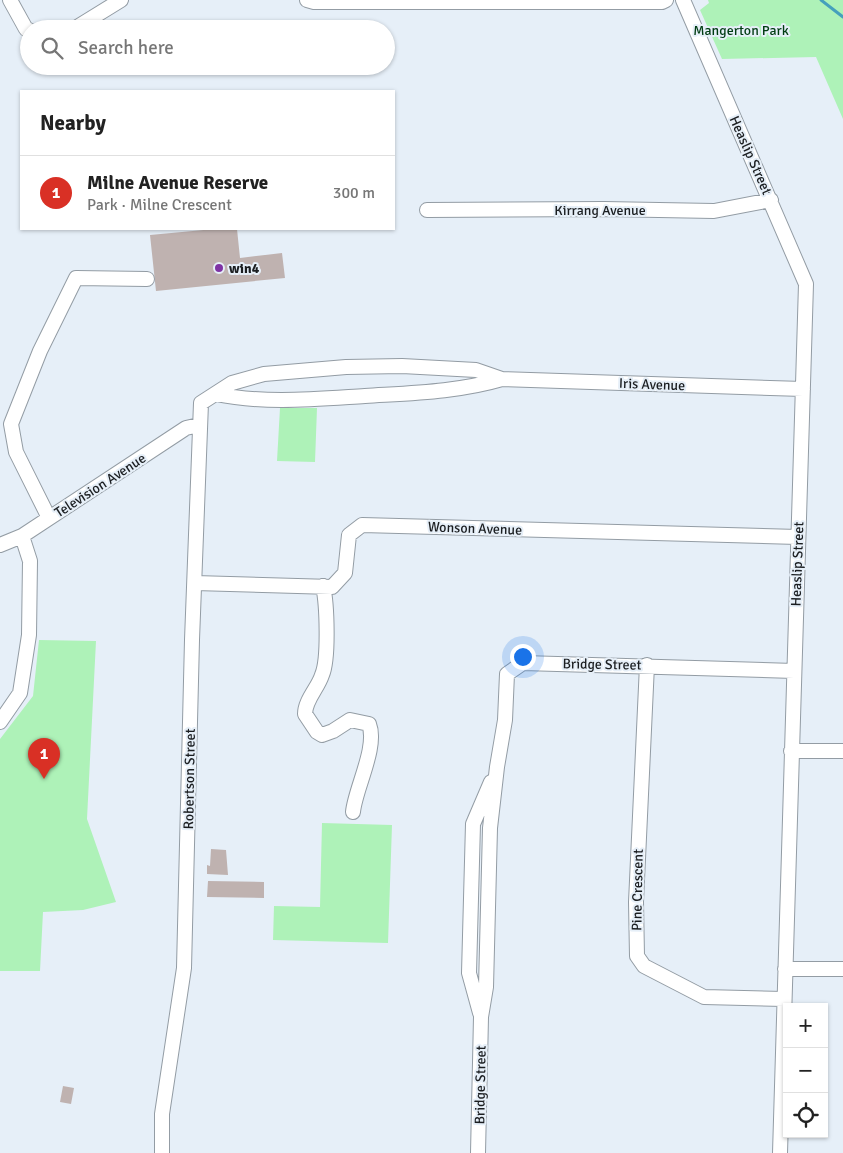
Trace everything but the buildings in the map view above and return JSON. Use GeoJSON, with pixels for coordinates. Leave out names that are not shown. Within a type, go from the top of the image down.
{"type":"FeatureCollection","features":[{"type":"Feature","properties":{"kind":"street"},"geometry":{"type":"LineString","coordinates":[[10,0],[23,20]]}},
{"type":"Feature","properties":{"kind":"street"},"geometry":{"type":"LineString","coordinates":[[89,20],[121,0]]}},
{"type":"Feature","properties":{"kind":"street"},"geometry":{"type":"LineString","coordinates":[[307,0],[314,2],[662,2],[666,0]]}},
{"type":"Feature","properties":{"kind":"street","name":"Heaslip Street"},"geometry":{"type":"LineString","coordinates":[[683,0],[806,284],[780,1153]]}},
{"type":"Feature","properties":{"kind":"street","name":"Kirrang Avenue"},"geometry":{"type":"LineString","coordinates":[[427,210],[604,209],[714,211],[771,200]]}},
{"type":"Feature","properties":{"kind":"street"},"geometry":{"type":"LineString","coordinates":[[49,518],[16,452],[11,424],[40,351],[76,278],[147,278]]}},
{"type":"Feature","properties":{"kind":"street","name":"Iris Avenue"},"geometry":{"type":"LineString","coordinates":[[201,403],[232,383],[264,374],[346,367],[402,366],[476,370],[502,379],[803,389]]}},
{"type":"Feature","properties":{"kind":"street","name":"Iris Avenue"},"geometry":{"type":"LineString","coordinates":[[216,394],[234,397],[304,399],[416,393],[478,386],[502,379]]}},
{"type":"Feature","properties":{"kind":"street","name":"Robertson Street"},"geometry":{"type":"LineString","coordinates":[[162,1153],[162,1114],[184,968],[201,403]]}},
{"type":"Feature","properties":{"kind":"street","name":"Television Avenue"},"geometry":{"type":"LineString","coordinates":[[0,545],[22,536],[186,428],[199,425]]}},
{"type":"Feature","properties":{"kind":"street","name":"Wonson Avenue"},"geometry":{"type":"LineString","coordinates":[[195,583],[332,587],[345,573],[349,535],[362,525],[798,536]]}},
{"type":"Feature","properties":{"kind":"street"},"geometry":{"type":"LineString","coordinates":[[0,722],[20,693],[29,635],[30,560],[22,536]]}},
{"type":"Feature","properties":{"kind":"street"},"geometry":{"type":"LineString","coordinates":[[323,586],[326,602],[324,669],[306,704],[305,714],[317,732],[322,735],[328,734],[350,720],[369,724],[370,734],[366,769],[355,795],[353,812]]}},
{"type":"Feature","properties":{"kind":"street","name":"Bridge Street"},"geometry":{"type":"LineString","coordinates":[[478,1153],[481,1017],[486,987],[490,828],[505,720],[507,674],[523,663],[647,665],[794,671]]}},
{"type":"Feature","properties":{"kind":"street","name":"Pine Crescent"},"geometry":{"type":"LineString","coordinates":[[647,665],[636,902],[637,956],[644,966],[704,996],[784,999]]}},
{"type":"Feature","properties":{"kind":"street"},"geometry":{"type":"LineString","coordinates":[[791,751],[843,751]]}},
{"type":"Feature","properties":{"kind":"street"},"geometry":{"type":"LineString","coordinates":[[785,969],[843,969]]}},
{"type":"Feature","properties":{"kind":"green space","name":"Mangerton Park"},"geometry":{"type":"Polygon","coordinates":[[[708,0],[843,0],[843,119],[816,57],[722,59],[700,10],[709,3],[708,0]]]}},
{"type":"Feature","properties":{"kind":"green space"},"geometry":{"type":"Polygon","coordinates":[[[280,408],[317,408],[315,462],[277,461],[280,408]]]}},
{"type":"Feature","properties":{"kind":"green space"},"geometry":{"type":"Polygon","coordinates":[[[39,640],[96,641],[87,819],[116,902],[83,910],[43,912],[40,971],[0,971],[0,739],[33,696],[39,640]]]}},
{"type":"Feature","properties":{"kind":"green space"},"geometry":{"type":"Polygon","coordinates":[[[322,823],[392,825],[388,943],[273,940],[274,906],[320,907],[322,823]]]}},
{"type":"Feature","properties":{"kind":"waterway"},"geometry":{"type":"LineString","coordinates":[[821,0],[843,17]]}},
{"type":"Feature","properties":{"kind":"place","name":"win4"},"geometry":{"type":"Point","coordinates":[219,268]}},
{"type":"Feature","properties":{"kind":"place","name":"Milne Avenue Reserve"},"geometry":{"type":"Point","coordinates":[44,779]}}]}
